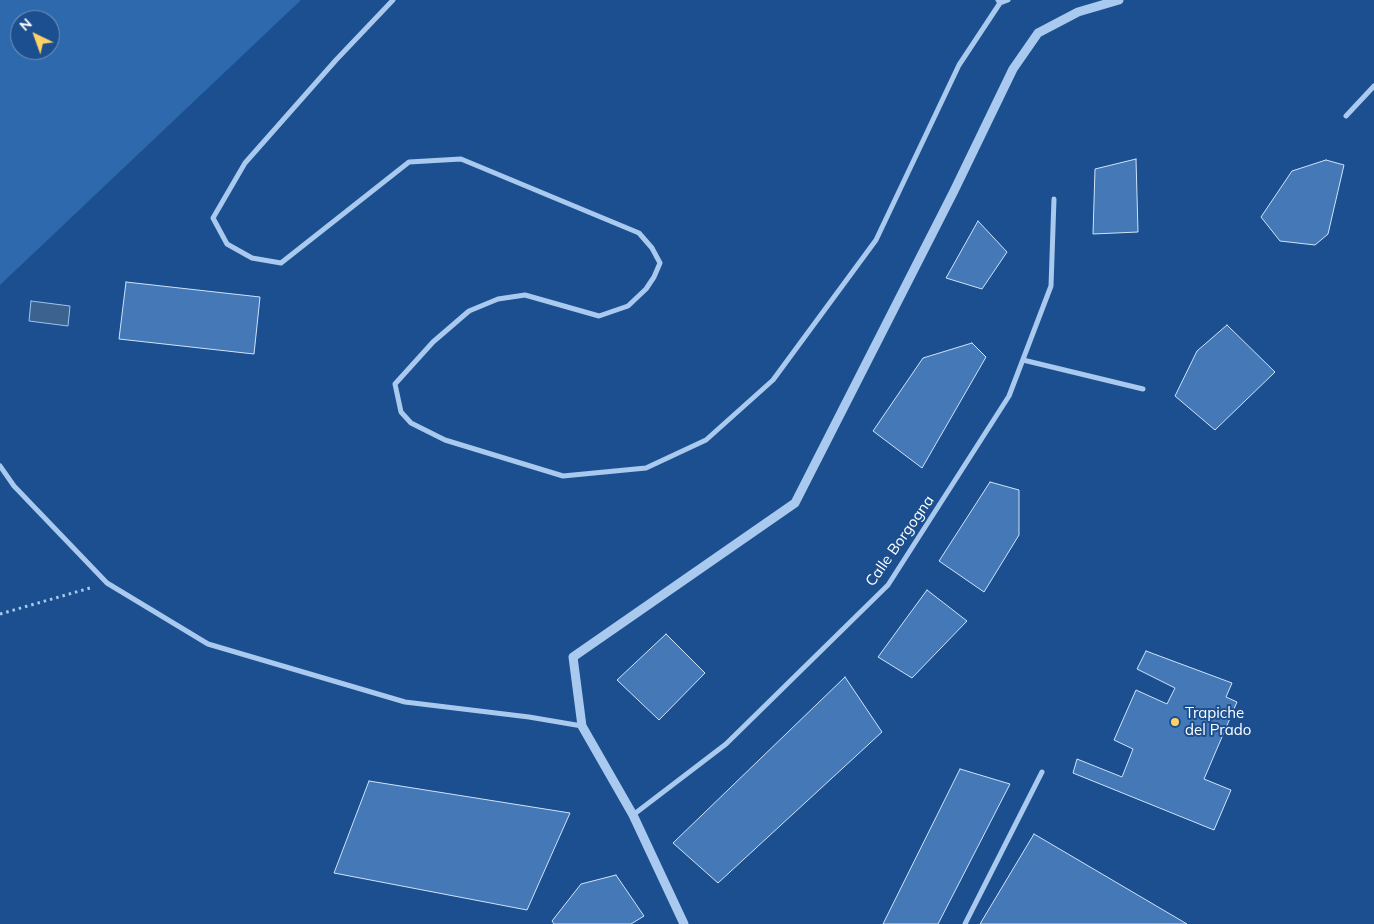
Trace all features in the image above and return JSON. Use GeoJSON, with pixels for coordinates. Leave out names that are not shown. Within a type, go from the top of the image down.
{"type":"FeatureCollection","features":[{"type":"Feature","properties":{"kind":"street"},"geometry":{"type":"LineString","coordinates":[[393,0],[336,60],[245,163],[213,218],[227,244],[252,258],[281,263],[409,162],[461,159],[639,233],[652,248],[660,263],[646,289],[628,306],[598,316],[525,295],[498,299],[469,311],[433,342],[395,384],[401,412],[411,423],[445,440],[563,476],[646,468],[706,440],[774,380],[876,240],[959,65],[999,2],[1008,0]]}},
{"type":"Feature","properties":{"kind":"street"},"geometry":{"type":"LineString","coordinates":[[684,924],[633,815],[582,726],[573,657],[795,503],[954,190],[1012,69],[1038,33],[1078,12],[1119,0]]}},
{"type":"Feature","properties":{"kind":"street"},"geometry":{"type":"LineString","coordinates":[[1346,116],[1374,86]]}},
{"type":"Feature","properties":{"kind":"street","name":"Calle Borgogna"},"geometry":{"type":"LineString","coordinates":[[633,815],[726,744],[888,586],[1009,396],[1051,286],[1054,199]]}},
{"type":"Feature","properties":{"kind":"street"},"geometry":{"type":"LineString","coordinates":[[1023,360],[1143,389]]}},
{"type":"Feature","properties":{"kind":"street"},"geometry":{"type":"LineString","coordinates":[[0,466],[14,486],[108,584],[208,644],[405,702],[529,717],[582,726]]}},
{"type":"Feature","properties":{"kind":"street"},"geometry":{"type":"LineString","coordinates":[[965,924],[1042,772]]}},
{"type":"Feature","properties":{"kind":"path"},"geometry":{"type":"LineString","coordinates":[[0,614],[108,584]]}},
{"type":"Feature","properties":{"kind":"shaded area"},"geometry":{"type":"Polygon","coordinates":[[[0,0],[301,0],[0,285],[0,0]]]}},
{"type":"Feature","properties":{"kind":"shaded area"},"geometry":{"type":"Polygon","coordinates":[[[31,301],[70,306],[68,326],[29,321],[31,301]]]}},
{"type":"Feature","properties":{"kind":"building"},"geometry":{"type":"Polygon","coordinates":[[[1136,159],[1138,232],[1093,234],[1095,169],[1136,159]]]}},
{"type":"Feature","properties":{"kind":"building"},"geometry":{"type":"Polygon","coordinates":[[[1326,160],[1344,165],[1328,234],[1315,245],[1280,241],[1261,217],[1292,171],[1326,160]]]}},
{"type":"Feature","properties":{"kind":"building"},"geometry":{"type":"Polygon","coordinates":[[[978,221],[1007,252],[982,289],[946,278],[978,221]]]}},
{"type":"Feature","properties":{"kind":"building"},"geometry":{"type":"Polygon","coordinates":[[[126,282],[260,297],[254,354],[119,339],[126,282]]]}},
{"type":"Feature","properties":{"kind":"building"},"geometry":{"type":"Polygon","coordinates":[[[1227,325],[1275,372],[1215,430],[1175,396],[1197,351],[1227,325]]]}},
{"type":"Feature","properties":{"kind":"building"},"geometry":{"type":"Polygon","coordinates":[[[972,343],[986,357],[922,468],[873,431],[923,358],[972,343]]]}},
{"type":"Feature","properties":{"kind":"building"},"geometry":{"type":"Polygon","coordinates":[[[990,482],[1019,490],[1019,535],[984,592],[939,561],[990,482]]]}},
{"type":"Feature","properties":{"kind":"building"},"geometry":{"type":"Polygon","coordinates":[[[927,590],[967,621],[912,678],[878,657],[927,590]]]}},
{"type":"Feature","properties":{"kind":"building"},"geometry":{"type":"Polygon","coordinates":[[[666,634],[705,673],[659,720],[617,680],[666,634]]]}},
{"type":"Feature","properties":{"kind":"building","name":"Trapiche del Prado"},"geometry":{"type":"Polygon","coordinates":[[[1146,651],[1232,683],[1226,697],[1237,702],[1204,779],[1231,790],[1214,830],[1073,773],[1077,759],[1122,777],[1133,749],[1114,740],[1136,690],[1167,704],[1175,688],[1137,669],[1146,651]]]}},
{"type":"Feature","properties":{"kind":"building"},"geometry":{"type":"Polygon","coordinates":[[[845,677],[882,732],[718,883],[673,843],[845,677]]]}},
{"type":"Feature","properties":{"kind":"building"},"geometry":{"type":"Polygon","coordinates":[[[960,769],[1010,784],[938,924],[883,924],[960,769]]]}},
{"type":"Feature","properties":{"kind":"building"},"geometry":{"type":"Polygon","coordinates":[[[369,781],[570,813],[527,910],[334,873],[369,781]]]}},
{"type":"Feature","properties":{"kind":"building"},"geometry":{"type":"Polygon","coordinates":[[[1034,834],[1187,924],[980,924],[1034,834]]]}},
{"type":"Feature","properties":{"kind":"building"},"geometry":{"type":"Polygon","coordinates":[[[616,875],[644,916],[631,924],[554,924],[552,921],[581,884],[616,875]]]}},
{"type":"Feature","properties":{"kind":"place","name":"Trapiche del Prado"},"geometry":{"type":"Point","coordinates":[1175,722]}}]}
